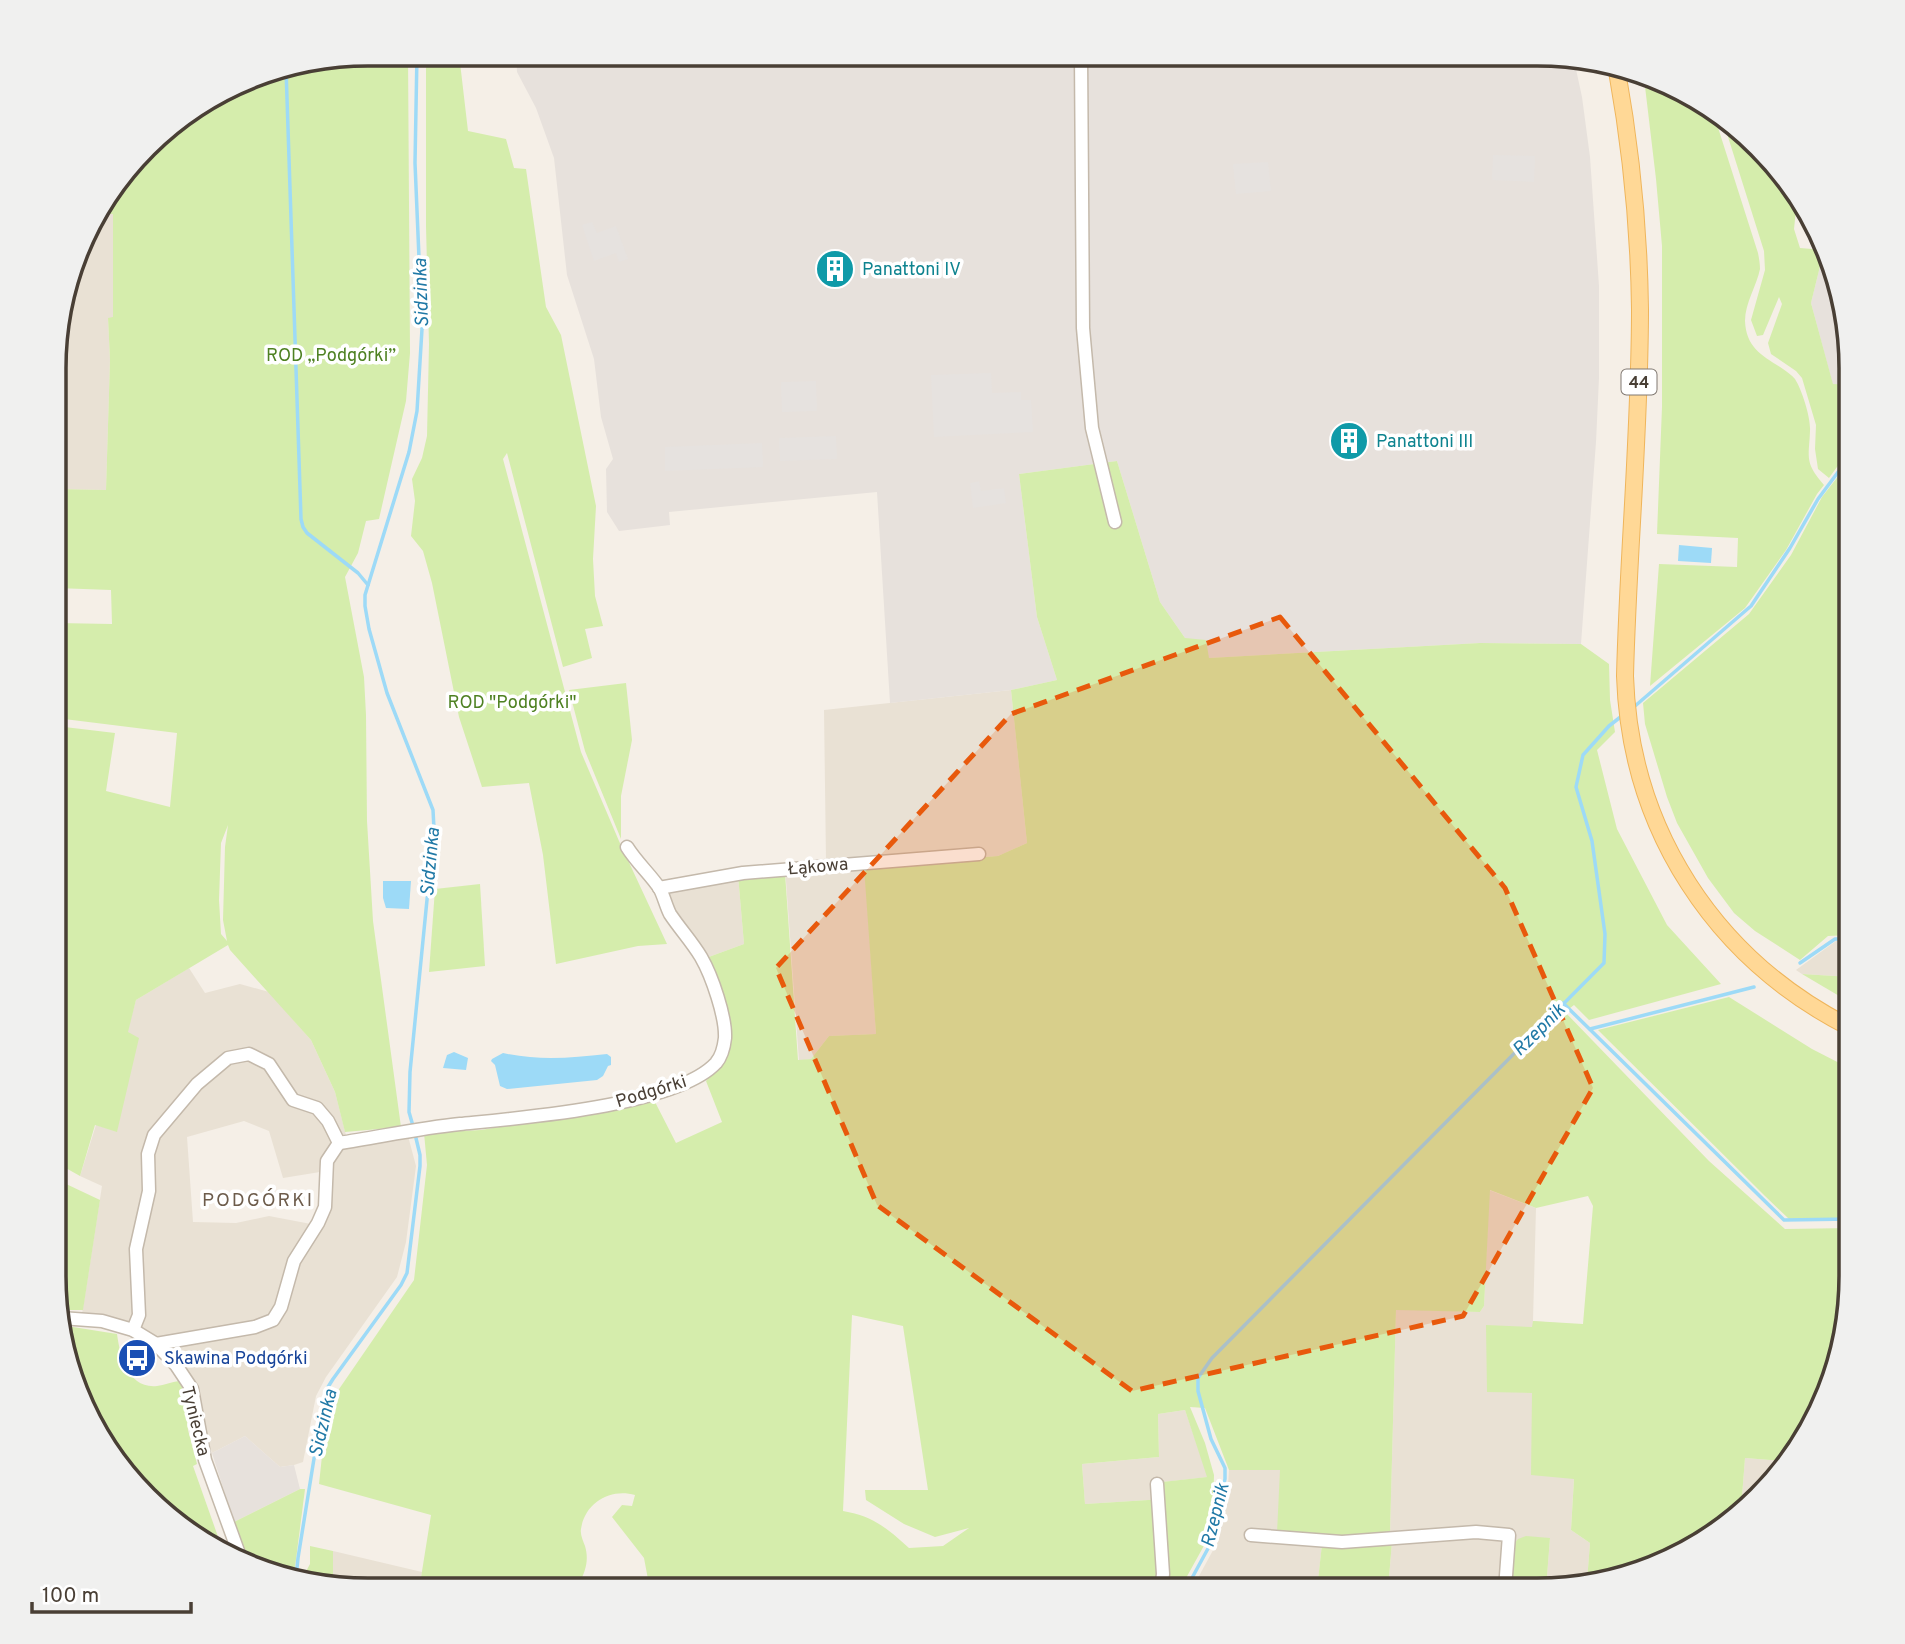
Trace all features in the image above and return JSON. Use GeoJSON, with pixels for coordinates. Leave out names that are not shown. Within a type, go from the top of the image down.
{"type":"FeatureCollection","features":[{"type":"Feature","properties":{"kind":"main road","name":"44"},"geometry":{"type":"LineString","coordinates":[[1618,78],[1629,145],[1640,307],[1638,409],[1627,605],[1626,694],[1637,764],[1650,809],[1667,848],[1695,894],[1729,937],[1762,969],[1817,1010],[1839,1022]]}},
{"type":"Feature","properties":{"kind":"street"},"geometry":{"type":"LineString","coordinates":[[1081,66],[1085,359],[1092,428],[1115,522]]}},
{"type":"Feature","properties":{"kind":"street","name":"Podgórki"},"geometry":{"type":"LineString","coordinates":[[339,1143],[635,1099],[664,1091],[697,1077],[717,1062],[725,1038],[724,1028],[715,991],[702,958],[669,912],[659,888],[636,862],[627,847]]}},
{"type":"Feature","properties":{"kind":"street","name":"Łąkowa"},"geometry":{"type":"LineString","coordinates":[[659,888],[743,873],[979,853]]}},
{"type":"Feature","properties":{"kind":"street"},"geometry":{"type":"LineString","coordinates":[[133,1330],[139,1315],[136,1249],[149,1191],[148,1154],[153,1135],[197,1084],[228,1058],[250,1054],[269,1064],[293,1100],[317,1108],[328,1121],[339,1143],[327,1161],[325,1207],[294,1261],[281,1307],[273,1320],[255,1327],[156,1344]]}},
{"type":"Feature","properties":{"kind":"street","name":"Tyniecka"},"geometry":{"type":"LineString","coordinates":[[70,1319],[102,1321],[133,1330],[156,1344],[176,1364],[192,1389],[205,1460],[236,1547]]}},
{"type":"Feature","properties":{"kind":"street"},"geometry":{"type":"LineString","coordinates":[[1157,1484],[1162,1578]]}},
{"type":"Feature","properties":{"kind":"street"},"geometry":{"type":"LineString","coordinates":[[1251,1535],[1342,1542],[1476,1532],[1509,1535],[1507,1578]]}},
{"type":"Feature","properties":{"kind":"highlighted area"},"geometry":{"type":"Polygon","coordinates":[[[1280,617],[1505,888],[1593,1088],[1463,1316],[1132,1391],[877,1205],[776,968],[1011,714],[1280,617]]]}},
{"type":"Feature","properties":{"kind":"shaded area"},"geometry":{"type":"Polygon","coordinates":[[[517,66],[1536,66],[1576,69],[1590,157],[1599,286],[1596,442],[1581,644],[1480,643],[1209,658],[1185,638],[1160,602],[1117,461],[1019,474],[1037,617],[1057,680],[1011,690],[890,703],[877,492],[669,512],[670,525],[619,531],[607,512],[606,469],[613,459],[601,417],[594,359],[567,275],[554,158],[536,108],[517,72],[517,66]]]}},
{"type":"Feature","properties":{"kind":"shaded area"},"geometry":{"type":"Polygon","coordinates":[[[1493,155],[1535,156],[1534,182],[1492,180],[1493,155]]]}},
{"type":"Feature","properties":{"kind":"shaded area"},"geometry":{"type":"Polygon","coordinates":[[[1268,162],[1271,191],[1236,194],[1233,164],[1268,162]]]}},
{"type":"Feature","properties":{"kind":"shaded area"},"geometry":{"type":"Polygon","coordinates":[[[110,213],[113,213],[113,318],[108,318],[110,360],[106,490],[66,489],[66,369],[69,329],[77,290],[98,235],[110,213]]]}},
{"type":"Feature","properties":{"kind":"shaded area"},"geometry":{"type":"Polygon","coordinates":[[[592,222],[597,233],[616,226],[628,259],[619,262],[616,253],[594,261],[582,225],[592,222]]]}},
{"type":"Feature","properties":{"kind":"shaded area"},"geometry":{"type":"Polygon","coordinates":[[[1820,266],[1833,310],[1839,385],[1833,385],[1811,303],[1820,266]]]}},
{"type":"Feature","properties":{"kind":"shaded area"},"geometry":{"type":"Polygon","coordinates":[[[991,373],[992,393],[1021,392],[1021,400],[1031,400],[1033,432],[934,437],[931,375],[991,373]]]}},
{"type":"Feature","properties":{"kind":"shaded area"},"geometry":{"type":"Polygon","coordinates":[[[816,381],[817,411],[782,412],[781,382],[816,381]]]}},
{"type":"Feature","properties":{"kind":"shaded area"},"geometry":{"type":"Polygon","coordinates":[[[836,436],[837,459],[780,461],[779,438],[836,436]]]}},
{"type":"Feature","properties":{"kind":"shaded area"},"geometry":{"type":"Polygon","coordinates":[[[762,443],[763,467],[665,471],[665,447],[762,443]]]}},
{"type":"Feature","properties":{"kind":"shaded area"},"geometry":{"type":"Polygon","coordinates":[[[979,481],[981,491],[1004,488],[1006,503],[973,508],[970,483],[979,481]]]}},
{"type":"Feature","properties":{"kind":"shaded area"},"geometry":{"type":"Polygon","coordinates":[[[1011,690],[1027,843],[998,856],[865,867],[876,1034],[829,1036],[811,1059],[799,1061],[785,867],[826,861],[824,710],[1011,690]]]}},
{"type":"Feature","properties":{"kind":"shaded area"},"geometry":{"type":"Polygon","coordinates":[[[738,875],[744,944],[706,958],[665,899],[669,890],[738,875]]]}},
{"type":"Feature","properties":{"kind":"shaded area"},"geometry":{"type":"Polygon","coordinates":[[[1839,941],[1839,976],[1802,974],[1796,970],[1839,941]]]}},
{"type":"Feature","properties":{"kind":"shaded area"},"geometry":{"type":"Polygon","coordinates":[[[189,968],[205,993],[240,984],[269,992],[311,1040],[335,1092],[349,1147],[408,1136],[416,1166],[406,1242],[397,1277],[326,1377],[316,1396],[303,1462],[280,1467],[245,1436],[212,1453],[205,1435],[202,1407],[194,1381],[154,1336],[82,1314],[102,1186],[80,1176],[96,1125],[117,1131],[127,1032],[136,1000],[189,968]],[[244,1121],[187,1137],[193,1222],[236,1223],[269,1216],[311,1224],[321,1199],[320,1172],[283,1178],[269,1131],[244,1121]]]}},
{"type":"Feature","properties":{"kind":"shaded area"},"geometry":{"type":"Polygon","coordinates":[[[1489,1190],[1536,1208],[1533,1321],[1583,1325],[1571,1530],[1590,1543],[1588,1573],[1547,1577],[1550,1538],[1518,1578],[1389,1578],[1392,1542],[1390,1534],[1396,1309],[1480,1312],[1484,1306],[1489,1190]]]}},
{"type":"Feature","properties":{"kind":"shaded area"},"geometry":{"type":"Polygon","coordinates":[[[1185,1410],[1208,1477],[1163,1482],[1164,1499],[1085,1504],[1082,1464],[1159,1457],[1158,1414],[1185,1410]]]}},
{"type":"Feature","properties":{"kind":"shaded area"},"geometry":{"type":"Polygon","coordinates":[[[245,1436],[280,1467],[294,1465],[300,1489],[234,1522],[212,1453],[245,1436]]]}},
{"type":"Feature","properties":{"kind":"shaded area"},"geometry":{"type":"Polygon","coordinates":[[[1745,1458],[1775,1460],[1764,1475],[1742,1497],[1745,1458]]]}},
{"type":"Feature","properties":{"kind":"shaded area"},"geometry":{"type":"Polygon","coordinates":[[[1229,1470],[1280,1470],[1323,1536],[1318,1578],[1198,1578],[1218,1541],[1227,1502],[1229,1470]]]}},
{"type":"Feature","properties":{"kind":"shaded area"},"geometry":{"type":"Polygon","coordinates":[[[333,1551],[422,1572],[421,1578],[333,1575],[333,1551]]]}},
{"type":"Feature","properties":{"kind":"green space","name":"ROD „Podgórki”"},"geometry":{"type":"Polygon","coordinates":[[[408,66],[410,353],[406,401],[379,519],[366,521],[358,553],[345,577],[364,677],[367,821],[373,921],[401,1127],[345,1132],[335,1092],[311,1040],[228,945],[136,1000],[128,1032],[139,1038],[117,1132],[95,1125],[80,1176],[66,1168],[66,727],[115,733],[106,791],[170,807],[177,733],[66,719],[66,623],[112,624],[111,590],[66,588],[66,489],[106,490],[110,360],[108,318],[113,317],[113,214],[109,214],[141,169],[169,141],[201,117],[235,98],[310,72],[349,67],[408,66]],[[228,825],[221,843],[219,900],[221,934],[227,941],[223,920],[228,825]]]}},
{"type":"Feature","properties":{"kind":"green space","name":"ROD \"Podgórki\""},"geometry":{"type":"Polygon","coordinates":[[[426,66],[460,66],[468,131],[506,139],[514,168],[526,169],[546,307],[561,335],[596,506],[593,559],[595,596],[603,626],[585,629],[592,658],[563,667],[507,453],[503,459],[581,752],[667,944],[638,946],[556,964],[543,855],[529,783],[482,787],[459,717],[423,551],[411,536],[415,501],[412,479],[422,458],[427,436],[429,344],[426,66]]]}},
{"type":"Feature","properties":{"kind":"green space"},"geometry":{"type":"Polygon","coordinates":[[[1645,87],[1687,107],[1718,127],[1759,259],[1760,269],[1746,314],[1746,330],[1752,345],[1791,375],[1798,384],[1809,419],[1811,465],[1824,485],[1786,550],[1745,608],[1650,686],[1659,564],[1737,567],[1738,538],[1657,534],[1662,407],[1662,246],[1645,87]]]}},
{"type":"Feature","properties":{"kind":"green space"},"geometry":{"type":"Polygon","coordinates":[[[1727,134],[1764,169],[1788,201],[1796,214],[1794,229],[1800,248],[1813,249],[1820,266],[1811,303],[1833,384],[1839,384],[1839,464],[1829,478],[1818,469],[1816,425],[1802,378],[1771,354],[1768,343],[1782,304],[1779,297],[1763,335],[1757,336],[1751,320],[1765,270],[1764,251],[1727,134]]]}},
{"type":"Feature","properties":{"kind":"green space"},"geometry":{"type":"Polygon","coordinates":[[[1117,461],[1160,602],[1185,638],[1206,640],[1209,658],[1480,643],[1581,644],[1609,664],[1610,700],[1615,732],[1597,750],[1617,829],[1667,925],[1721,984],[1589,1020],[1574,1005],[1565,1012],[1709,1161],[1785,1229],[1839,1228],[1838,1295],[1833,1334],[1815,1391],[1788,1443],[1775,1460],[1745,1458],[1742,1497],[1704,1527],[1652,1554],[1588,1573],[1590,1543],[1571,1530],[1574,1479],[1531,1475],[1532,1393],[1487,1392],[1486,1325],[1532,1327],[1533,1321],[1583,1324],[1593,1206],[1588,1196],[1536,1208],[1490,1190],[1484,1306],[1480,1312],[1396,1310],[1390,1534],[1344,1538],[1277,1533],[1280,1470],[1229,1470],[1205,1408],[1190,1407],[1205,1443],[1214,1475],[1213,1514],[1206,1542],[1186,1578],[648,1578],[644,1558],[612,1517],[622,1505],[632,1506],[635,1495],[626,1493],[600,1499],[583,1520],[581,1531],[587,1560],[581,1578],[421,1578],[431,1515],[319,1484],[322,1456],[337,1392],[414,1280],[427,1165],[424,1133],[481,1130],[655,1102],[676,1143],[722,1122],[706,1081],[729,1053],[730,1040],[706,958],[744,944],[738,875],[785,873],[798,1060],[811,1059],[829,1036],[876,1034],[864,867],[998,856],[1027,843],[1011,690],[1057,680],[1037,617],[1019,474],[1117,461]],[[852,1315],[843,1511],[879,1524],[909,1548],[943,1546],[969,1528],[935,1537],[904,1524],[866,1500],[865,1490],[928,1490],[903,1326],[852,1315]],[[1185,1410],[1158,1414],[1159,1457],[1082,1464],[1085,1504],[1164,1499],[1162,1482],[1207,1477],[1185,1410]]]}},
{"type":"Feature","properties":{"kind":"green space"},"geometry":{"type":"Polygon","coordinates":[[[1839,475],[1839,936],[1828,936],[1800,960],[1755,931],[1734,913],[1708,878],[1677,823],[1667,797],[1645,724],[1643,703],[1749,614],[1791,555],[1822,497],[1839,475]]]}},
{"type":"Feature","properties":{"kind":"green space"},"geometry":{"type":"Polygon","coordinates":[[[626,683],[632,740],[621,796],[621,839],[585,751],[569,690],[626,683]]]}},
{"type":"Feature","properties":{"kind":"green space"},"geometry":{"type":"Polygon","coordinates":[[[480,884],[485,966],[429,972],[435,889],[480,884]]]}},
{"type":"Feature","properties":{"kind":"green space"},"geometry":{"type":"Polygon","coordinates":[[[1802,974],[1839,976],[1839,996],[1802,974]]]}},
{"type":"Feature","properties":{"kind":"green space"},"geometry":{"type":"Polygon","coordinates":[[[1729,997],[1839,1063],[1839,1218],[1789,1219],[1598,1030],[1729,997]]]}},
{"type":"Feature","properties":{"kind":"green space"},"geometry":{"type":"Polygon","coordinates":[[[66,1184],[100,1200],[83,1310],[68,1310],[66,1184]]]}},
{"type":"Feature","properties":{"kind":"green space"},"geometry":{"type":"Polygon","coordinates":[[[71,1327],[117,1334],[127,1369],[132,1377],[147,1386],[179,1381],[186,1396],[188,1430],[197,1464],[193,1466],[218,1537],[169,1503],[141,1475],[117,1443],[90,1391],[71,1327]]]}},
{"type":"Feature","properties":{"kind":"green space"},"geometry":{"type":"Polygon","coordinates":[[[300,1489],[305,1489],[294,1568],[243,1550],[234,1522],[300,1489]]]}},
{"type":"Feature","properties":{"kind":"green space"},"geometry":{"type":"Polygon","coordinates":[[[1526,1536],[1550,1538],[1547,1577],[1510,1578],[1513,1545],[1526,1536]]]}},
{"type":"Feature","properties":{"kind":"green space"},"geometry":{"type":"Polygon","coordinates":[[[1392,1542],[1389,1578],[1318,1578],[1322,1544],[1392,1542]]]}},
{"type":"Feature","properties":{"kind":"green space"},"geometry":{"type":"Polygon","coordinates":[[[310,1546],[333,1551],[333,1575],[306,1571],[310,1564],[310,1546]]]}},
{"type":"Feature","properties":{"kind":"water"},"geometry":{"type":"Polygon","coordinates":[[[1679,545],[1712,548],[1711,563],[1678,561],[1679,545]]]}},
{"type":"Feature","properties":{"kind":"water"},"geometry":{"type":"Polygon","coordinates":[[[383,881],[411,881],[409,909],[386,908],[383,881]]]}},
{"type":"Feature","properties":{"kind":"water"},"geometry":{"type":"Polygon","coordinates":[[[454,1052],[468,1058],[466,1070],[443,1068],[447,1055],[454,1052]]]}},
{"type":"Feature","properties":{"kind":"water"},"geometry":{"type":"Polygon","coordinates":[[[503,1053],[542,1058],[607,1054],[611,1057],[611,1065],[597,1080],[507,1089],[500,1086],[495,1065],[491,1061],[503,1053]]]}},
{"type":"Feature","properties":{"kind":"waterway","name":"Sidzinka"},"geometry":{"type":"LineString","coordinates":[[413,1126],[409,1112],[410,1072],[434,829],[433,810],[387,693],[369,629],[365,595],[409,452],[417,411],[422,329],[415,163],[417,66]]}},
{"type":"Feature","properties":{"kind":"waterway"},"geometry":{"type":"LineString","coordinates":[[286,78],[301,519],[307,533],[358,573],[368,585]]}},
{"type":"Feature","properties":{"kind":"waterway","name":"Rzepnik"},"geometry":{"type":"LineString","coordinates":[[1635,706],[1751,606],[1790,548],[1818,499],[1839,471]]}},
{"type":"Feature","properties":{"kind":"waterway","name":"Rzepnik"},"geometry":{"type":"LineString","coordinates":[[1192,1578],[1211,1543],[1225,1479],[1225,1468],[1211,1439],[1198,1391],[1198,1378],[1212,1358],[1604,963],[1605,934],[1592,841],[1576,787],[1583,755],[1609,726],[1623,715]]}},
{"type":"Feature","properties":{"kind":"waterway"},"geometry":{"type":"LineString","coordinates":[[1800,963],[1839,939]]}},
{"type":"Feature","properties":{"kind":"waterway"},"geometry":{"type":"LineString","coordinates":[[1590,1029],[1754,987]]}},
{"type":"Feature","properties":{"kind":"waterway"},"geometry":{"type":"LineString","coordinates":[[1563,1003],[1784,1220],[1839,1219]]}},
{"type":"Feature","properties":{"kind":"waterway","name":"Sidzinka"},"geometry":{"type":"LineString","coordinates":[[297,1569],[322,1409],[328,1387],[407,1273],[420,1166],[415,1134]]}},
{"type":"Feature","properties":{"kind":"place","name":"Panattoni IV"},"geometry":{"type":"Point","coordinates":[835,269]}},
{"type":"Feature","properties":{"kind":"place","name":"Panattoni III"},"geometry":{"type":"Point","coordinates":[1349,441]}},
{"type":"Feature","properties":{"kind":"place","name":"Skawina Podgórki"},"geometry":{"type":"Point","coordinates":[137,1358]}},
{"type":"Feature","properties":{"kind":"district","name":"PODGÓRKI"},"geometry":{"type":"Point","coordinates":[258,1199]}}]}
